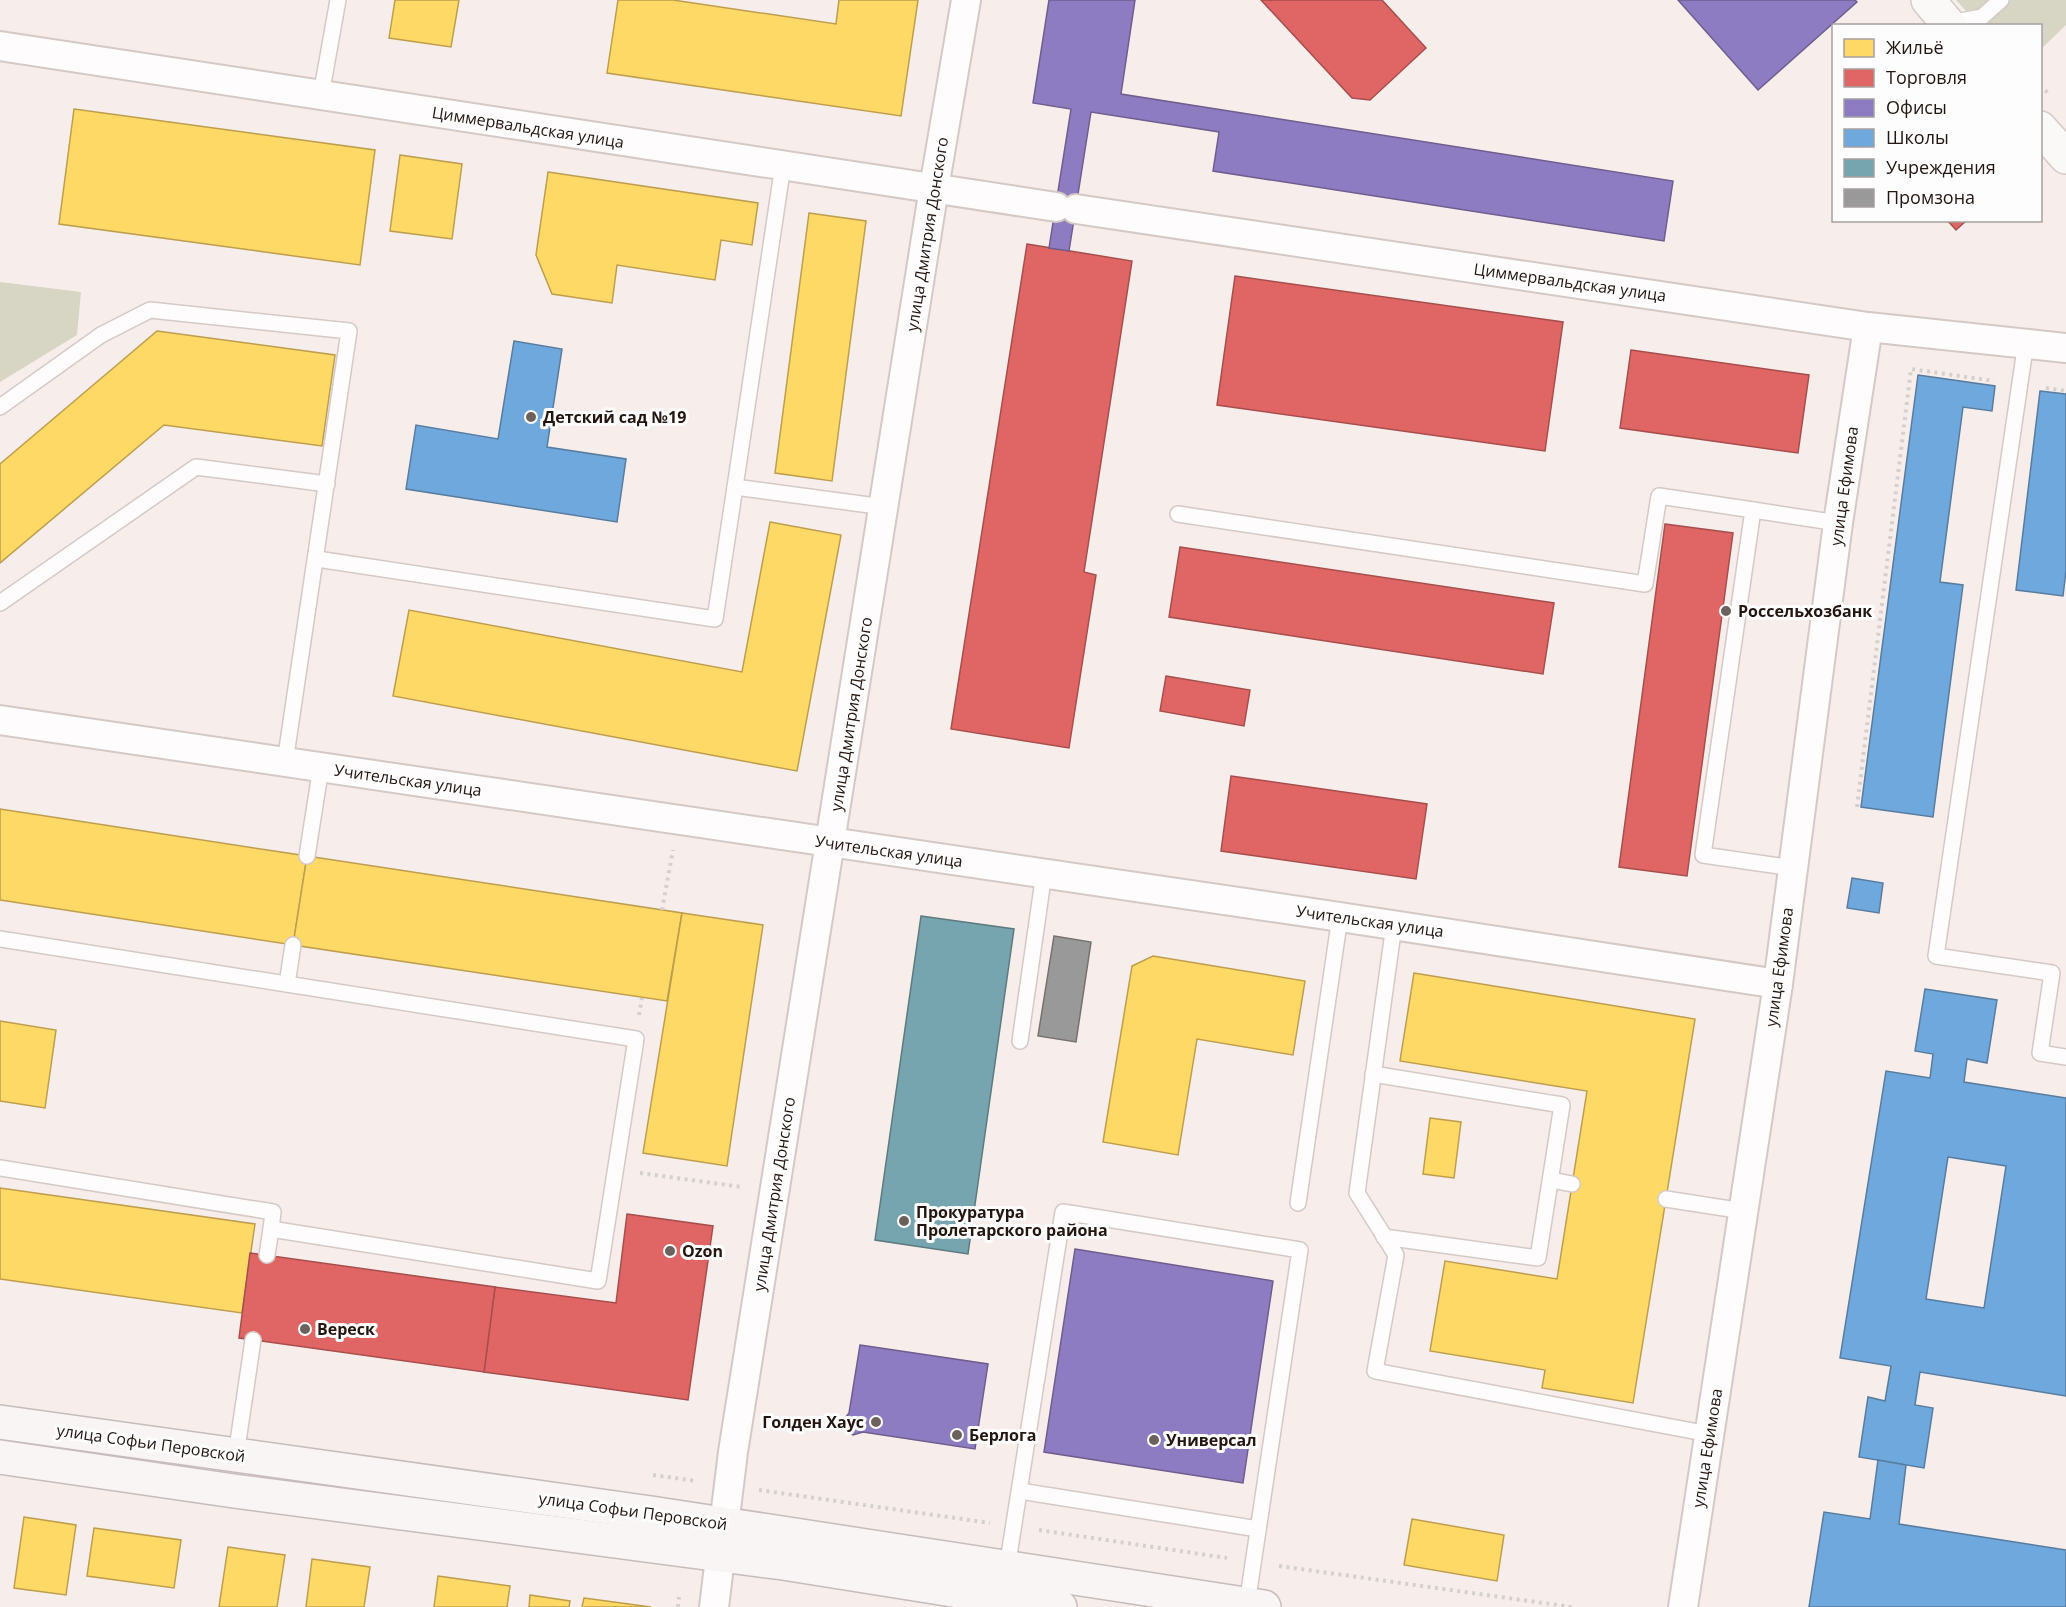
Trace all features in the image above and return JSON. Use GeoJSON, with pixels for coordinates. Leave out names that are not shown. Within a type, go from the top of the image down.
{"type":"FeatureCollection","features":[{"type":"Feature","properties":{"kind":"main road","name":"улица Софьи Перовской"},"geometry":{"type":"LineString","coordinates":[[0,1422],[236,1455],[723,1540],[1060,1607]]}},
{"type":"Feature","properties":{"kind":"main road","name":"улица Софьи Перовской"},"geometry":{"type":"LineString","coordinates":[[0,1457],[246,1492],[1007,1568],[1256,1606]]}},
{"type":"Feature","properties":{"kind":"street","name":"улица Дмитрия Донского"},"geometry":{"type":"LineString","coordinates":[[714,1607],[733,1452],[934,188],[966,0]]}},
{"type":"Feature","properties":{"kind":"street","name":"Циммервальдская улица"},"geometry":{"type":"LineString","coordinates":[[0,46],[1868,327],[2066,348]]}},
{"type":"Feature","properties":{"kind":"street"},"geometry":{"type":"LineString","coordinates":[[2042,130],[2066,157]]}},
{"type":"Feature","properties":{"kind":"street","name":"улица Ефимова"},"geometry":{"type":"LineString","coordinates":[[1683,1607],[1778,984],[1838,523],[1868,327]]}},
{"type":"Feature","properties":{"kind":"street","name":"Учительская улица"},"geometry":{"type":"LineString","coordinates":[[0,720],[1044,873],[1778,984]]}},
{"type":"Feature","properties":{"kind":"lane"},"geometry":{"type":"LineString","coordinates":[[321,95],[338,0]]}},
{"type":"Feature","properties":{"kind":"lane"},"geometry":{"type":"LineString","coordinates":[[1942,16],[1982,17],[2001,0]]}},
{"type":"Feature","properties":{"kind":"lane"},"geometry":{"type":"LineString","coordinates":[[316,559],[715,620],[783,165]]}},
{"type":"Feature","properties":{"kind":"lane"},"geometry":{"type":"LineString","coordinates":[[0,407],[101,335],[150,310],[349,331],[285,762]]}},
{"type":"Feature","properties":{"kind":"lane"},"geometry":{"type":"LineString","coordinates":[[2026,342],[1936,956],[2052,973],[2040,1053],[2066,1057]]}},
{"type":"Feature","properties":{"kind":"lane"},"geometry":{"type":"LineString","coordinates":[[0,603],[196,467],[327,484]]}},
{"type":"Feature","properties":{"kind":"lane"},"geometry":{"type":"LineString","coordinates":[[735,487],[884,507]]}},
{"type":"Feature","properties":{"kind":"lane"},"geometry":{"type":"LineString","coordinates":[[1178,514],[1646,584],[1659,496],[1838,523]]}},
{"type":"Feature","properties":{"kind":"lane"},"geometry":{"type":"LineString","coordinates":[[1753,510],[1703,855],[1793,868]]}},
{"type":"Feature","properties":{"kind":"lane"},"geometry":{"type":"LineString","coordinates":[[307,856],[321,767]]}},
{"type":"Feature","properties":{"kind":"lane"},"geometry":{"type":"LineString","coordinates":[[1020,1041],[1044,873]]}},
{"type":"Feature","properties":{"kind":"lane"},"geometry":{"type":"LineString","coordinates":[[1298,1203],[1340,917]]}},
{"type":"Feature","properties":{"kind":"lane"},"geometry":{"type":"LineString","coordinates":[[1394,925],[1357,1193],[1396,1256],[1375,1371],[1709,1434]]}},
{"type":"Feature","properties":{"kind":"lane"},"geometry":{"type":"LineString","coordinates":[[0,939],[636,1039],[598,1281],[271,1229]]}},
{"type":"Feature","properties":{"kind":"lane"},"geometry":{"type":"LineString","coordinates":[[287,984],[293,945]]}},
{"type":"Feature","properties":{"kind":"lane"},"geometry":{"type":"LineString","coordinates":[[1373,1074],[1562,1105],[1538,1258],[1384,1237]]}},
{"type":"Feature","properties":{"kind":"lane"},"geometry":{"type":"LineString","coordinates":[[0,1168],[273,1212],[267,1255]]}},
{"type":"Feature","properties":{"kind":"lane"},"geometry":{"type":"LineString","coordinates":[[1551,1180],[1572,1184]]}},
{"type":"Feature","properties":{"kind":"lane"},"geometry":{"type":"LineString","coordinates":[[1666,1199],[1743,1211]]}},
{"type":"Feature","properties":{"kind":"lane"},"geometry":{"type":"LineString","coordinates":[[1007,1568],[1063,1212],[1300,1250],[1253,1562],[1256,1606]]}},
{"type":"Feature","properties":{"kind":"lane"},"geometry":{"type":"LineString","coordinates":[[236,1455],[253,1340]]}},
{"type":"Feature","properties":{"kind":"lane"},"geometry":{"type":"LineString","coordinates":[[1020,1491],[1258,1529]]}},
{"type":"Feature","properties":{"kind":"path"},"geometry":{"type":"LineString","coordinates":[[1857,807],[1911,369],[2066,391]]}},
{"type":"Feature","properties":{"kind":"path"},"geometry":{"type":"LineString","coordinates":[[662,910],[678,820]]}},
{"type":"Feature","properties":{"kind":"path"},"geometry":{"type":"LineString","coordinates":[[615,1170],[775,1191]]}},
{"type":"Feature","properties":{"kind":"path"},"geometry":{"type":"LineString","coordinates":[[756,1490],[1572,1607]]}},
{"type":"Feature","properties":{"kind":"path"},"geometry":{"type":"LineString","coordinates":[[678,1607],[679,1597]]}},
{"type":"Feature","properties":{"kind":"shaded area"},"geometry":{"type":"Polygon","coordinates":[[[1956,0],[2066,0],[2066,25],[2042,48],[2042,24],[1978,24],[1956,0]]]}},
{"type":"Feature","properties":{"kind":"shaded area"},"geometry":{"type":"Polygon","coordinates":[[[0,282],[81,292],[77,335],[0,382],[0,282]]]}},
{"type":"Feature","properties":{"kind":"building: Жильё"},"geometry":{"type":"Polygon","coordinates":[[[395,0],[459,0],[451,47],[389,38],[395,0]]]}},
{"type":"Feature","properties":{"kind":"building: Жильё"},"geometry":{"type":"Polygon","coordinates":[[[618,0],[673,0],[836,24],[839,0],[918,0],[901,116],[607,73],[618,0]]]}},
{"type":"Feature","properties":{"kind":"building: Жильё"},"geometry":{"type":"Polygon","coordinates":[[[74,109],[375,150],[360,265],[59,224],[74,109]]]}},
{"type":"Feature","properties":{"kind":"building: Жильё"},"geometry":{"type":"Polygon","coordinates":[[[400,155],[462,164],[452,239],[390,231],[400,155]]]}},
{"type":"Feature","properties":{"kind":"building: Жильё"},"geometry":{"type":"Polygon","coordinates":[[[548,172],[758,203],[752,245],[721,240],[715,280],[617,265],[612,303],[552,294],[536,255],[548,172]]]}},
{"type":"Feature","properties":{"kind":"building: Жильё"},"geometry":{"type":"Polygon","coordinates":[[[809,213],[866,221],[832,481],[775,473],[809,213]]]}},
{"type":"Feature","properties":{"kind":"building: Жильё"},"geometry":{"type":"Polygon","coordinates":[[[157,331],[335,355],[322,446],[164,425],[0,563],[0,464],[157,331]]]}},
{"type":"Feature","properties":{"kind":"building: Жильё"},"geometry":{"type":"Polygon","coordinates":[[[770,522],[841,535],[797,771],[393,696],[409,610],[742,672],[770,522]]]}},
{"type":"Feature","properties":{"kind":"building: Жильё"},"geometry":{"type":"Polygon","coordinates":[[[0,809],[307,856],[293,945],[0,900],[0,809]]]}},
{"type":"Feature","properties":{"kind":"building: Жильё"},"geometry":{"type":"Polygon","coordinates":[[[307,856],[682,913],[667,1001],[293,945],[307,856]]]}},
{"type":"Feature","properties":{"kind":"building: Жильё"},"geometry":{"type":"Polygon","coordinates":[[[682,913],[763,925],[727,1166],[643,1153],[682,913]]]}},
{"type":"Feature","properties":{"kind":"building: Жильё"},"geometry":{"type":"Polygon","coordinates":[[[1153,956],[1305,981],[1293,1055],[1197,1039],[1178,1155],[1103,1142],[1132,966],[1153,956]]]}},
{"type":"Feature","properties":{"kind":"building: Жильё"},"geometry":{"type":"Polygon","coordinates":[[[1414,973],[1695,1019],[1633,1403],[1542,1388],[1545,1370],[1430,1351],[1445,1261],[1557,1279],[1587,1091],[1400,1061],[1414,973]]]}},
{"type":"Feature","properties":{"kind":"building: Жильё"},"geometry":{"type":"Polygon","coordinates":[[[0,1021],[56,1030],[45,1108],[0,1101],[0,1021]]]}},
{"type":"Feature","properties":{"kind":"building: Жильё"},"geometry":{"type":"Polygon","coordinates":[[[1430,1118],[1461,1122],[1454,1178],[1423,1174],[1430,1118]]]}},
{"type":"Feature","properties":{"kind":"building: Жильё"},"geometry":{"type":"Polygon","coordinates":[[[0,1188],[255,1224],[242,1313],[0,1279],[0,1188]]]}},
{"type":"Feature","properties":{"kind":"building: Жильё"},"geometry":{"type":"Polygon","coordinates":[[[24,1517],[76,1525],[66,1595],[14,1588],[24,1517]]]}},
{"type":"Feature","properties":{"kind":"building: Жильё"},"geometry":{"type":"Polygon","coordinates":[[[1412,1519],[1504,1535],[1497,1581],[1404,1565],[1412,1519]]]}},
{"type":"Feature","properties":{"kind":"building: Жильё"},"geometry":{"type":"Polygon","coordinates":[[[94,1528],[181,1540],[174,1588],[87,1576],[94,1528]]]}},
{"type":"Feature","properties":{"kind":"building: Жильё"},"geometry":{"type":"Polygon","coordinates":[[[228,1547],[285,1555],[277,1607],[219,1607],[228,1547]]]}},
{"type":"Feature","properties":{"kind":"building: Жильё"},"geometry":{"type":"Polygon","coordinates":[[[312,1559],[370,1567],[364,1607],[306,1607],[312,1559]]]}},
{"type":"Feature","properties":{"kind":"building: Жильё"},"geometry":{"type":"Polygon","coordinates":[[[438,1576],[510,1586],[507,1607],[434,1607],[438,1576]]]}},
{"type":"Feature","properties":{"kind":"building: Жильё"},"geometry":{"type":"Polygon","coordinates":[[[530,1595],[570,1601],[569,1607],[529,1607],[530,1595]]]}},
{"type":"Feature","properties":{"kind":"building: Жильё"},"geometry":{"type":"Polygon","coordinates":[[[584,1598],[651,1607],[582,1607],[584,1598]]]}},
{"type":"Feature","properties":{"kind":"building: Торговля"},"geometry":{"type":"Polygon","coordinates":[[[1261,0],[1382,0],[1426,48],[1370,100],[1352,98],[1261,0]]]}},
{"type":"Feature","properties":{"kind":"building: Торговля"},"geometry":{"type":"Polygon","coordinates":[[[1949,222],[1965,222],[1956,230],[1949,222]]]}},
{"type":"Feature","properties":{"kind":"building: Торговля"},"geometry":{"type":"Polygon","coordinates":[[[1027,244],[1132,261],[1084,572],[1096,575],[1069,748],[951,729],[1027,244]]]}},
{"type":"Feature","properties":{"kind":"building: Торговля"},"geometry":{"type":"Polygon","coordinates":[[[1235,276],[1563,322],[1545,451],[1217,405],[1235,276]]]}},
{"type":"Feature","properties":{"kind":"building: Торговля"},"geometry":{"type":"Polygon","coordinates":[[[1631,350],[1809,375],[1798,453],[1620,428],[1631,350]]]}},
{"type":"Feature","properties":{"kind":"building: Торговля"},"geometry":{"type":"Polygon","coordinates":[[[1665,524],[1733,533],[1687,876],[1619,867],[1665,524]]]}},
{"type":"Feature","properties":{"kind":"building: Торговля"},"geometry":{"type":"Polygon","coordinates":[[[1180,547],[1554,603],[1543,674],[1169,617],[1180,547]]]}},
{"type":"Feature","properties":{"kind":"building: Торговля"},"geometry":{"type":"Polygon","coordinates":[[[1166,676],[1250,690],[1244,726],[1160,711],[1166,676]]]}},
{"type":"Feature","properties":{"kind":"building: Торговля"},"geometry":{"type":"Polygon","coordinates":[[[1231,776],[1427,804],[1416,879],[1221,851],[1231,776]]]}},
{"type":"Feature","properties":{"kind":"building: Торговля"},"geometry":{"type":"Polygon","coordinates":[[[627,1214],[713,1226],[688,1400],[484,1372],[495,1287],[616,1303],[627,1214]]]}},
{"type":"Feature","properties":{"kind":"building: Торговля"},"geometry":{"type":"Polygon","coordinates":[[[250,1253],[495,1287],[484,1372],[239,1338],[250,1253]]]}},
{"type":"Feature","properties":{"kind":"building: Офисы"},"geometry":{"type":"Polygon","coordinates":[[[1049,0],[1135,0],[1121,94],[1673,181],[1664,241],[1213,171],[1219,132],[1091,112],[1069,251],[1049,248],[1071,109],[1033,103],[1049,0]]]}},
{"type":"Feature","properties":{"kind":"building: Офисы"},"geometry":{"type":"Polygon","coordinates":[[[1678,0],[1855,0],[1857,2],[1832,24],[1758,90],[1678,0]]]}},
{"type":"Feature","properties":{"kind":"building: Офисы"},"geometry":{"type":"Polygon","coordinates":[[[1075,1249],[1273,1281],[1243,1483],[1044,1452],[1075,1249]]]}},
{"type":"Feature","properties":{"kind":"building: Офисы"},"geometry":{"type":"Polygon","coordinates":[[[860,1345],[988,1364],[975,1449],[863,1432],[853,1435],[845,1430],[843,1421],[849,1413],[860,1345]]]}},
{"type":"Feature","properties":{"kind":"building: Школы"},"geometry":{"type":"Polygon","coordinates":[[[514,341],[562,349],[547,447],[626,459],[617,522],[406,489],[416,425],[498,439],[514,341]]]}},
{"type":"Feature","properties":{"kind":"building: Школы"},"geometry":{"type":"Polygon","coordinates":[[[1918,375],[1995,386],[1992,411],[1963,407],[1940,582],[1963,585],[1933,817],[1861,807],[1918,375]]]}},
{"type":"Feature","properties":{"kind":"building: Школы"},"geometry":{"type":"Polygon","coordinates":[[[2040,391],[2066,394],[2066,571],[2063,596],[2016,590],[2040,391]]]}},
{"type":"Feature","properties":{"kind":"building: Школы"},"geometry":{"type":"Polygon","coordinates":[[[1852,878],[1883,883],[1879,913],[1847,908],[1852,878]]]}},
{"type":"Feature","properties":{"kind":"building: Школы"},"geometry":{"type":"Polygon","coordinates":[[[1925,989],[1997,1000],[1987,1063],[1967,1059],[1964,1082],[2066,1098],[2066,1396],[1920,1372],[1915,1405],[1933,1408],[1924,1468],[1859,1457],[1868,1397],[1885,1401],[1891,1366],[1840,1358],[1886,1071],[1930,1078],[1933,1054],[1915,1051],[1925,989]],[[1948,1157],[1926,1299],[1984,1308],[2006,1166],[1948,1157]]]}},
{"type":"Feature","properties":{"kind":"building: Школы"},"geometry":{"type":"Polygon","coordinates":[[[1878,1460],[1906,1465],[1899,1524],[2066,1550],[2066,1607],[1809,1607],[1824,1512],[1870,1519],[1878,1460]]]}},
{"type":"Feature","properties":{"kind":"building: Учреждения"},"geometry":{"type":"Polygon","coordinates":[[[921,916],[1014,929],[968,1254],[875,1240],[921,916]]]}},
{"type":"Feature","properties":{"kind":"building: Промзона"},"geometry":{"type":"Polygon","coordinates":[[[1054,936],[1091,942],[1076,1042],[1038,1036],[1054,936]]]}},
{"type":"Feature","properties":{"kind":"place","name":"Детский сад №19"},"geometry":{"type":"Point","coordinates":[531,417]}},
{"type":"Feature","properties":{"kind":"place","name":"Россельхозбанк"},"geometry":{"type":"Point","coordinates":[1726,611]}},
{"type":"Feature","properties":{"kind":"place","name":"Прокуратура Пролетарского района"},"geometry":{"type":"Point","coordinates":[904,1221]}},
{"type":"Feature","properties":{"kind":"place","name":"Ozon"},"geometry":{"type":"Point","coordinates":[670,1251]}},
{"type":"Feature","properties":{"kind":"place","name":"Вереск"},"geometry":{"type":"Point","coordinates":[305,1329]}},
{"type":"Feature","properties":{"kind":"place","name":"Голден Хаус"},"geometry":{"type":"Point","coordinates":[876,1422]}},
{"type":"Feature","properties":{"kind":"place","name":"Берлога"},"geometry":{"type":"Point","coordinates":[957,1435]}},
{"type":"Feature","properties":{"kind":"place","name":"Универсал"},"geometry":{"type":"Point","coordinates":[1154,1440]}}]}
